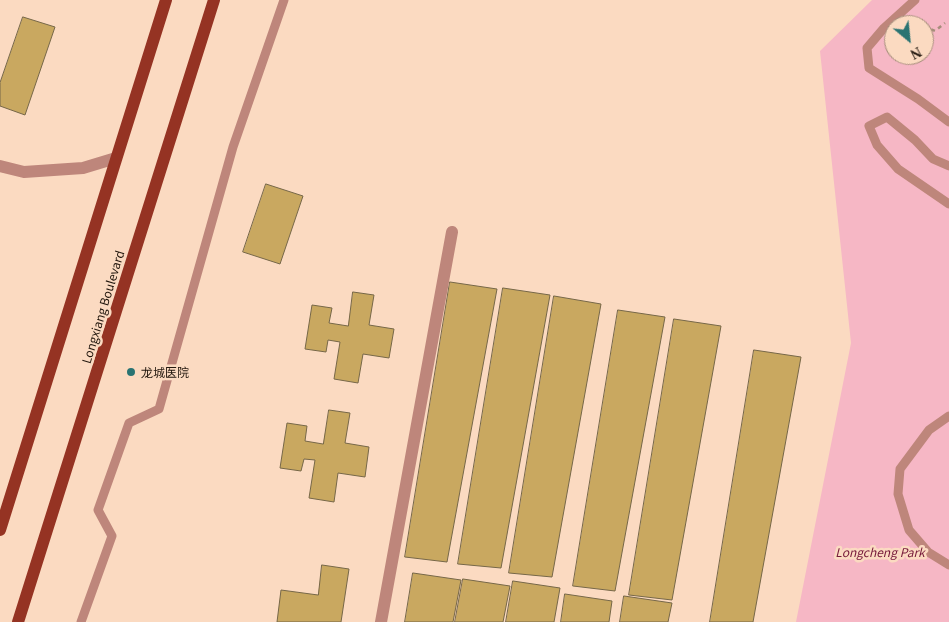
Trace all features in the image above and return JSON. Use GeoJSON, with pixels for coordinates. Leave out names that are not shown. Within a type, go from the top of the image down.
{"type":"FeatureCollection","features":[{"type":"Feature","properties":{"kind":"main road"},"geometry":{"type":"LineString","coordinates":[[0,530],[166,0]]}},
{"type":"Feature","properties":{"kind":"main road","name":"Longxiang Boulevard"},"geometry":{"type":"LineString","coordinates":[[18,622],[214,0]]}},
{"type":"Feature","properties":{"kind":"street"},"geometry":{"type":"LineString","coordinates":[[0,166],[24,172],[83,168],[116,158]]}},
{"type":"Feature","properties":{"kind":"street"},"geometry":{"type":"LineString","coordinates":[[381,622],[452,232]]}},
{"type":"Feature","properties":{"kind":"lane"},"geometry":{"type":"LineString","coordinates":[[81,622],[112,536],[98,510],[129,423],[159,410],[233,147],[284,0]]}},
{"type":"Feature","properties":{"kind":"lane"},"geometry":{"type":"LineString","coordinates":[[915,0],[884,28],[867,48],[869,68],[918,99],[949,122]]}},
{"type":"Feature","properties":{"kind":"lane"},"geometry":{"type":"LineString","coordinates":[[949,166],[933,159],[916,140],[887,117],[869,126],[877,145],[898,169],[949,204]]}},
{"type":"Feature","properties":{"kind":"lane"},"geometry":{"type":"LineString","coordinates":[[949,416],[929,430],[900,469],[898,494],[909,530],[928,552],[949,566]]}},
{"type":"Feature","properties":{"kind":"path"},"geometry":{"type":"LineString","coordinates":[[934,31],[945,22]]}},
{"type":"Feature","properties":{"kind":"green space","name":"Longcheng Park"},"geometry":{"type":"Polygon","coordinates":[[[872,0],[949,0],[949,622],[796,622],[851,343],[820,51],[872,0]]]}},
{"type":"Feature","properties":{"kind":"building"},"geometry":{"type":"Polygon","coordinates":[[[23,17],[55,27],[25,115],[0,106],[0,83],[23,17]]]}},
{"type":"Feature","properties":{"kind":"building"},"geometry":{"type":"Polygon","coordinates":[[[266,184],[303,196],[280,264],[243,252],[266,184]]]}},
{"type":"Feature","properties":{"kind":"building"},"geometry":{"type":"Polygon","coordinates":[[[450,282],[497,289],[447,562],[405,557],[450,282]]]}},
{"type":"Feature","properties":{"kind":"building"},"geometry":{"type":"Polygon","coordinates":[[[503,288],[550,295],[501,568],[458,564],[503,288]]]}},
{"type":"Feature","properties":{"kind":"building"},"geometry":{"type":"Polygon","coordinates":[[[353,292],[374,295],[369,325],[394,329],[389,358],[363,354],[358,383],[334,379],[340,342],[328,340],[326,352],[305,349],[312,305],[332,308],[329,323],[348,326],[353,292]]]}},
{"type":"Feature","properties":{"kind":"building"},"geometry":{"type":"Polygon","coordinates":[[[554,296],[601,304],[552,577],[509,573],[554,296]]]}},
{"type":"Feature","properties":{"kind":"building"},"geometry":{"type":"Polygon","coordinates":[[[618,310],[665,317],[615,591],[573,586],[618,310]]]}},
{"type":"Feature","properties":{"kind":"building"},"geometry":{"type":"Polygon","coordinates":[[[674,319],[721,326],[672,600],[629,595],[674,319]]]}},
{"type":"Feature","properties":{"kind":"building"},"geometry":{"type":"Polygon","coordinates":[[[754,350],[801,357],[753,622],[710,622],[754,350]]]}},
{"type":"Feature","properties":{"kind":"building"},"geometry":{"type":"Polygon","coordinates":[[[329,410],[350,413],[345,443],[369,447],[365,477],[338,473],[334,502],[309,498],[315,460],[304,459],[301,471],[280,468],[287,423],[307,426],[305,441],[323,444],[329,410]]]}},
{"type":"Feature","properties":{"kind":"building"},"geometry":{"type":"Polygon","coordinates":[[[322,565],[349,569],[341,622],[277,622],[281,590],[318,595],[322,565]]]}},
{"type":"Feature","properties":{"kind":"building"},"geometry":{"type":"Polygon","coordinates":[[[413,573],[461,580],[453,622],[405,622],[413,573]]]}},
{"type":"Feature","properties":{"kind":"building"},"geometry":{"type":"Polygon","coordinates":[[[463,579],[510,586],[503,622],[455,622],[463,579]]]}},
{"type":"Feature","properties":{"kind":"building"},"geometry":{"type":"Polygon","coordinates":[[[513,581],[560,588],[554,622],[506,622],[513,581]]]}},
{"type":"Feature","properties":{"kind":"building"},"geometry":{"type":"Polygon","coordinates":[[[565,594],[612,601],[609,622],[561,622],[565,594]]]}},
{"type":"Feature","properties":{"kind":"building"},"geometry":{"type":"Polygon","coordinates":[[[624,596],[672,603],[668,622],[620,622],[624,596]]]}},
{"type":"Feature","properties":{"kind":"place","name":"龙城医院"},"geometry":{"type":"Point","coordinates":[131,372]}}]}
